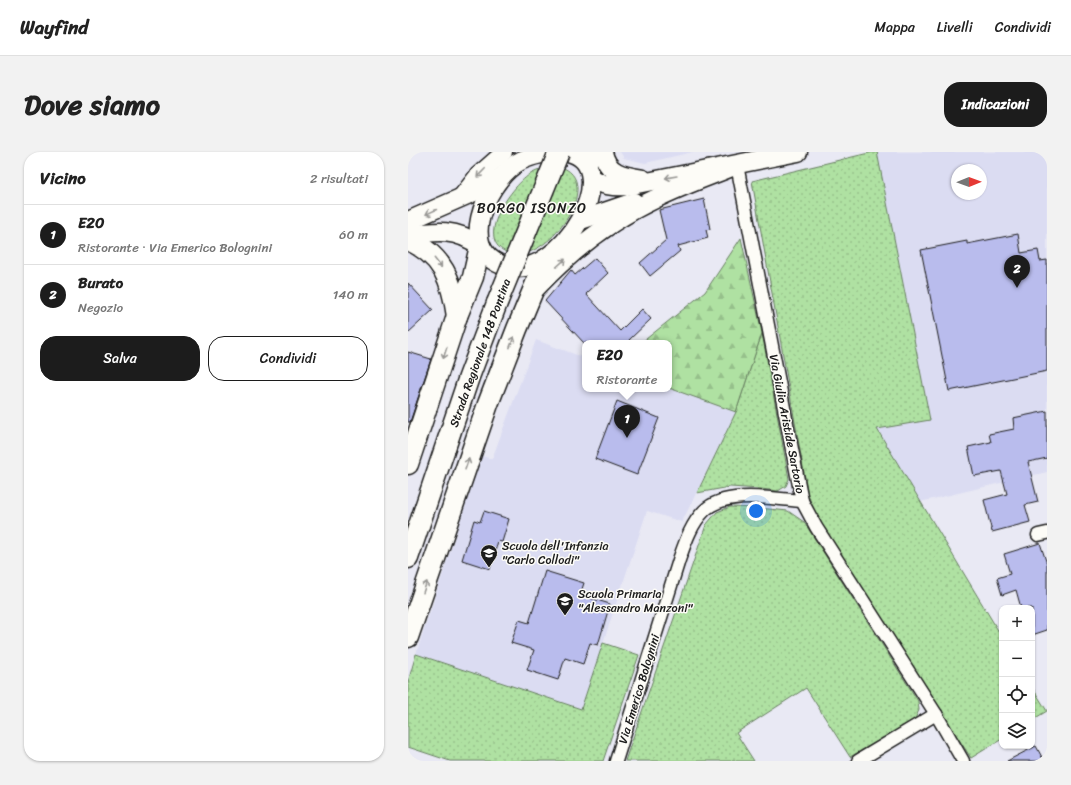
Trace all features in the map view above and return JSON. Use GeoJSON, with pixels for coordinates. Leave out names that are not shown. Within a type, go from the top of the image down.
{"type":"FeatureCollection","features":[{"type":"Feature","properties":{"kind":"main road"},"geometry":{"type":"LineString","coordinates":[[408,221],[488,185],[510,161],[551,152]]}},
{"type":"Feature","properties":{"kind":"main road","name":"Strada Regionale 148 Pontina"},"geometry":{"type":"LineString","coordinates":[[408,558],[469,376],[497,303],[559,152]]}},
{"type":"Feature","properties":{"kind":"main road"},"geometry":{"type":"LineString","coordinates":[[568,152],[577,155],[590,165],[597,182],[611,187],[627,186],[798,152]]}},
{"type":"Feature","properties":{"kind":"main road"},"geometry":{"type":"LineString","coordinates":[[603,152],[606,161],[617,173],[631,178],[651,181]]}},
{"type":"Feature","properties":{"kind":"main road"},"geometry":{"type":"LineString","coordinates":[[408,464],[457,316],[473,277],[480,246],[478,229],[483,209],[491,192],[510,161]]}},
{"type":"Feature","properties":{"kind":"main road"},"geometry":{"type":"LineString","coordinates":[[408,235],[434,232],[454,232],[465,236],[480,246],[485,253],[498,264],[516,269],[524,268],[546,259],[564,242],[581,220],[590,197],[590,165]]}},
{"type":"Feature","properties":{"kind":"main road"},"geometry":{"type":"LineString","coordinates":[[533,291],[550,273],[582,246],[635,209],[655,199],[737,165]]}},
{"type":"Feature","properties":{"kind":"main road"},"geometry":{"type":"LineString","coordinates":[[581,220],[631,203],[655,199]]}},
{"type":"Feature","properties":{"kind":"main road"},"geometry":{"type":"LineString","coordinates":[[408,240],[426,250],[438,262],[452,287],[457,316]]}},
{"type":"Feature","properties":{"kind":"main road"},"geometry":{"type":"LineString","coordinates":[[408,637],[488,404],[546,259]]}},
{"type":"Feature","properties":{"kind":"street","name":"Via Giulio Aristide Sartorio"},"geometry":{"type":"LineString","coordinates":[[737,165],[802,501],[816,526],[936,714],[963,761]]}},
{"type":"Feature","properties":{"kind":"street","name":"Via Emerico Bolognini"},"geometry":{"type":"LineString","coordinates":[[616,761],[679,560],[691,530],[699,517],[710,506],[725,499],[749,497],[802,501]]}},
{"type":"Feature","properties":{"kind":"street"},"geometry":{"type":"LineString","coordinates":[[858,761],[936,714]]}},
{"type":"Feature","properties":{"kind":"shaded area"},"geometry":{"type":"Polygon","coordinates":[[[620,152],[693,152],[645,163],[624,158],[620,152]]]}},
{"type":"Feature","properties":{"kind":"shaded area"},"geometry":{"type":"Polygon","coordinates":[[[877,152],[1047,152],[1047,472],[920,502],[877,429],[930,419],[877,152]]]}},
{"type":"Feature","properties":{"kind":"shaded area"},"geometry":{"type":"Polygon","coordinates":[[[536,340],[582,357],[582,392],[672,392],[672,389],[736,412],[682,522],[647,511],[581,709],[416,654],[482,456],[492,459],[536,340]]]}},
{"type":"Feature","properties":{"kind":"green space"},"geometry":{"type":"Polygon","coordinates":[[[877,152],[930,420],[877,429],[999,632],[999,741],[971,758],[821,527],[808,495],[752,181],[877,152]]]}},
{"type":"Feature","properties":{"kind":"green space"},"geometry":{"type":"Polygon","coordinates":[[[561,167],[573,176],[577,189],[574,204],[566,220],[554,235],[539,247],[524,254],[509,253],[498,247],[494,237],[494,226],[498,214],[513,191],[521,181],[537,171],[561,167]]]}},
{"type":"Feature","properties":{"kind":"green space"},"geometry":{"type":"Polygon","coordinates":[[[741,238],[762,333],[736,412],[672,389],[672,340],[645,340],[705,292],[741,238]]]}},
{"type":"Feature","properties":{"kind":"green space"},"geometry":{"type":"Polygon","coordinates":[[[762,333],[789,479],[786,486],[778,491],[730,487],[697,493],[736,412],[762,333]]]}},
{"type":"Feature","properties":{"kind":"green space"},"geometry":{"type":"Polygon","coordinates":[[[730,507],[788,511],[804,522],[918,701],[919,710],[915,719],[850,757],[806,688],[736,733],[754,761],[625,761],[706,525],[717,512],[730,507]]]}},
{"type":"Feature","properties":{"kind":"green space"},"geometry":{"type":"Polygon","coordinates":[[[603,643],[639,655],[603,761],[450,761],[408,747],[408,682],[416,654],[581,709],[603,643]]]}},
{"type":"Feature","properties":{"kind":"green space"},"geometry":{"type":"Polygon","coordinates":[[[1035,692],[1047,711],[1035,718],[1035,692]]]}},
{"type":"Feature","properties":{"kind":"building"},"geometry":{"type":"Polygon","coordinates":[[[704,199],[710,229],[706,230],[708,238],[678,246],[680,251],[650,276],[640,263],[666,240],[659,210],[704,199]]]}},
{"type":"Feature","properties":{"kind":"building"},"geometry":{"type":"Polygon","coordinates":[[[1018,234],[1021,253],[1038,250],[1040,261],[1047,260],[1047,371],[949,391],[921,250],[967,241],[967,244],[1018,234]]]}},
{"type":"Feature","properties":{"kind":"building"},"geometry":{"type":"Polygon","coordinates":[[[595,258],[608,273],[586,294],[620,331],[642,309],[651,319],[629,340],[582,341],[545,301],[571,270],[575,275],[595,258]]]}},
{"type":"Feature","properties":{"kind":"building"},"geometry":{"type":"Polygon","coordinates":[[[408,283],[433,310],[408,333],[408,283]]]}},
{"type":"Feature","properties":{"kind":"building"},"geometry":{"type":"Polygon","coordinates":[[[408,352],[431,359],[410,422],[408,422],[408,352]]]}},
{"type":"Feature","properties":{"kind":"building"},"geometry":{"type":"Polygon","coordinates":[[[617,401],[659,418],[637,475],[595,459],[617,401]]]}},
{"type":"Feature","properties":{"kind":"building"},"geometry":{"type":"Polygon","coordinates":[[[1047,411],[1047,458],[1028,462],[1038,502],[1025,505],[1030,522],[992,532],[984,500],[1007,494],[1001,471],[974,476],[968,447],[991,442],[989,434],[1014,429],[1013,418],[1047,411]]]}},
{"type":"Feature","properties":{"kind":"building"},"geometry":{"type":"Polygon","coordinates":[[[484,511],[509,519],[502,542],[498,541],[490,569],[462,560],[474,520],[480,522],[484,511]]]}},
{"type":"Feature","properties":{"kind":"building"},"geometry":{"type":"Polygon","coordinates":[[[1040,543],[1047,564],[1047,630],[1035,634],[1035,605],[1020,605],[1016,590],[1002,595],[997,578],[1010,574],[1004,554],[1040,543]]]}},
{"type":"Feature","properties":{"kind":"building"},"geometry":{"type":"Polygon","coordinates":[[[545,571],[584,583],[580,595],[610,604],[598,645],[590,643],[583,664],[565,658],[558,680],[527,670],[534,650],[511,643],[519,620],[529,623],[545,571]]]}},
{"type":"Feature","properties":{"kind":"building"},"geometry":{"type":"Polygon","coordinates":[[[1035,747],[1044,761],[1007,761],[1030,749],[1035,749],[1035,747]]]}},
{"type":"Feature","properties":{"kind":"place","name":"Burato"},"geometry":{"type":"Point","coordinates":[1017,288]}},
{"type":"Feature","properties":{"kind":"place","name":"E20"},"geometry":{"type":"Point","coordinates":[627,438]}},
{"type":"Feature","properties":{"kind":"place","name":"Scuola dell'Infanzia \"Carlo Collodi\""},"geometry":{"type":"Point","coordinates":[489,568]}},
{"type":"Feature","properties":{"kind":"place","name":"Scuola Primaria \"Alessandro Manzoni\""},"geometry":{"type":"Point","coordinates":[565,616]}},
{"type":"Feature","properties":{"kind":"district","name":"BORGO ISONZO"},"geometry":{"type":"Point","coordinates":[532,208]}}]}
